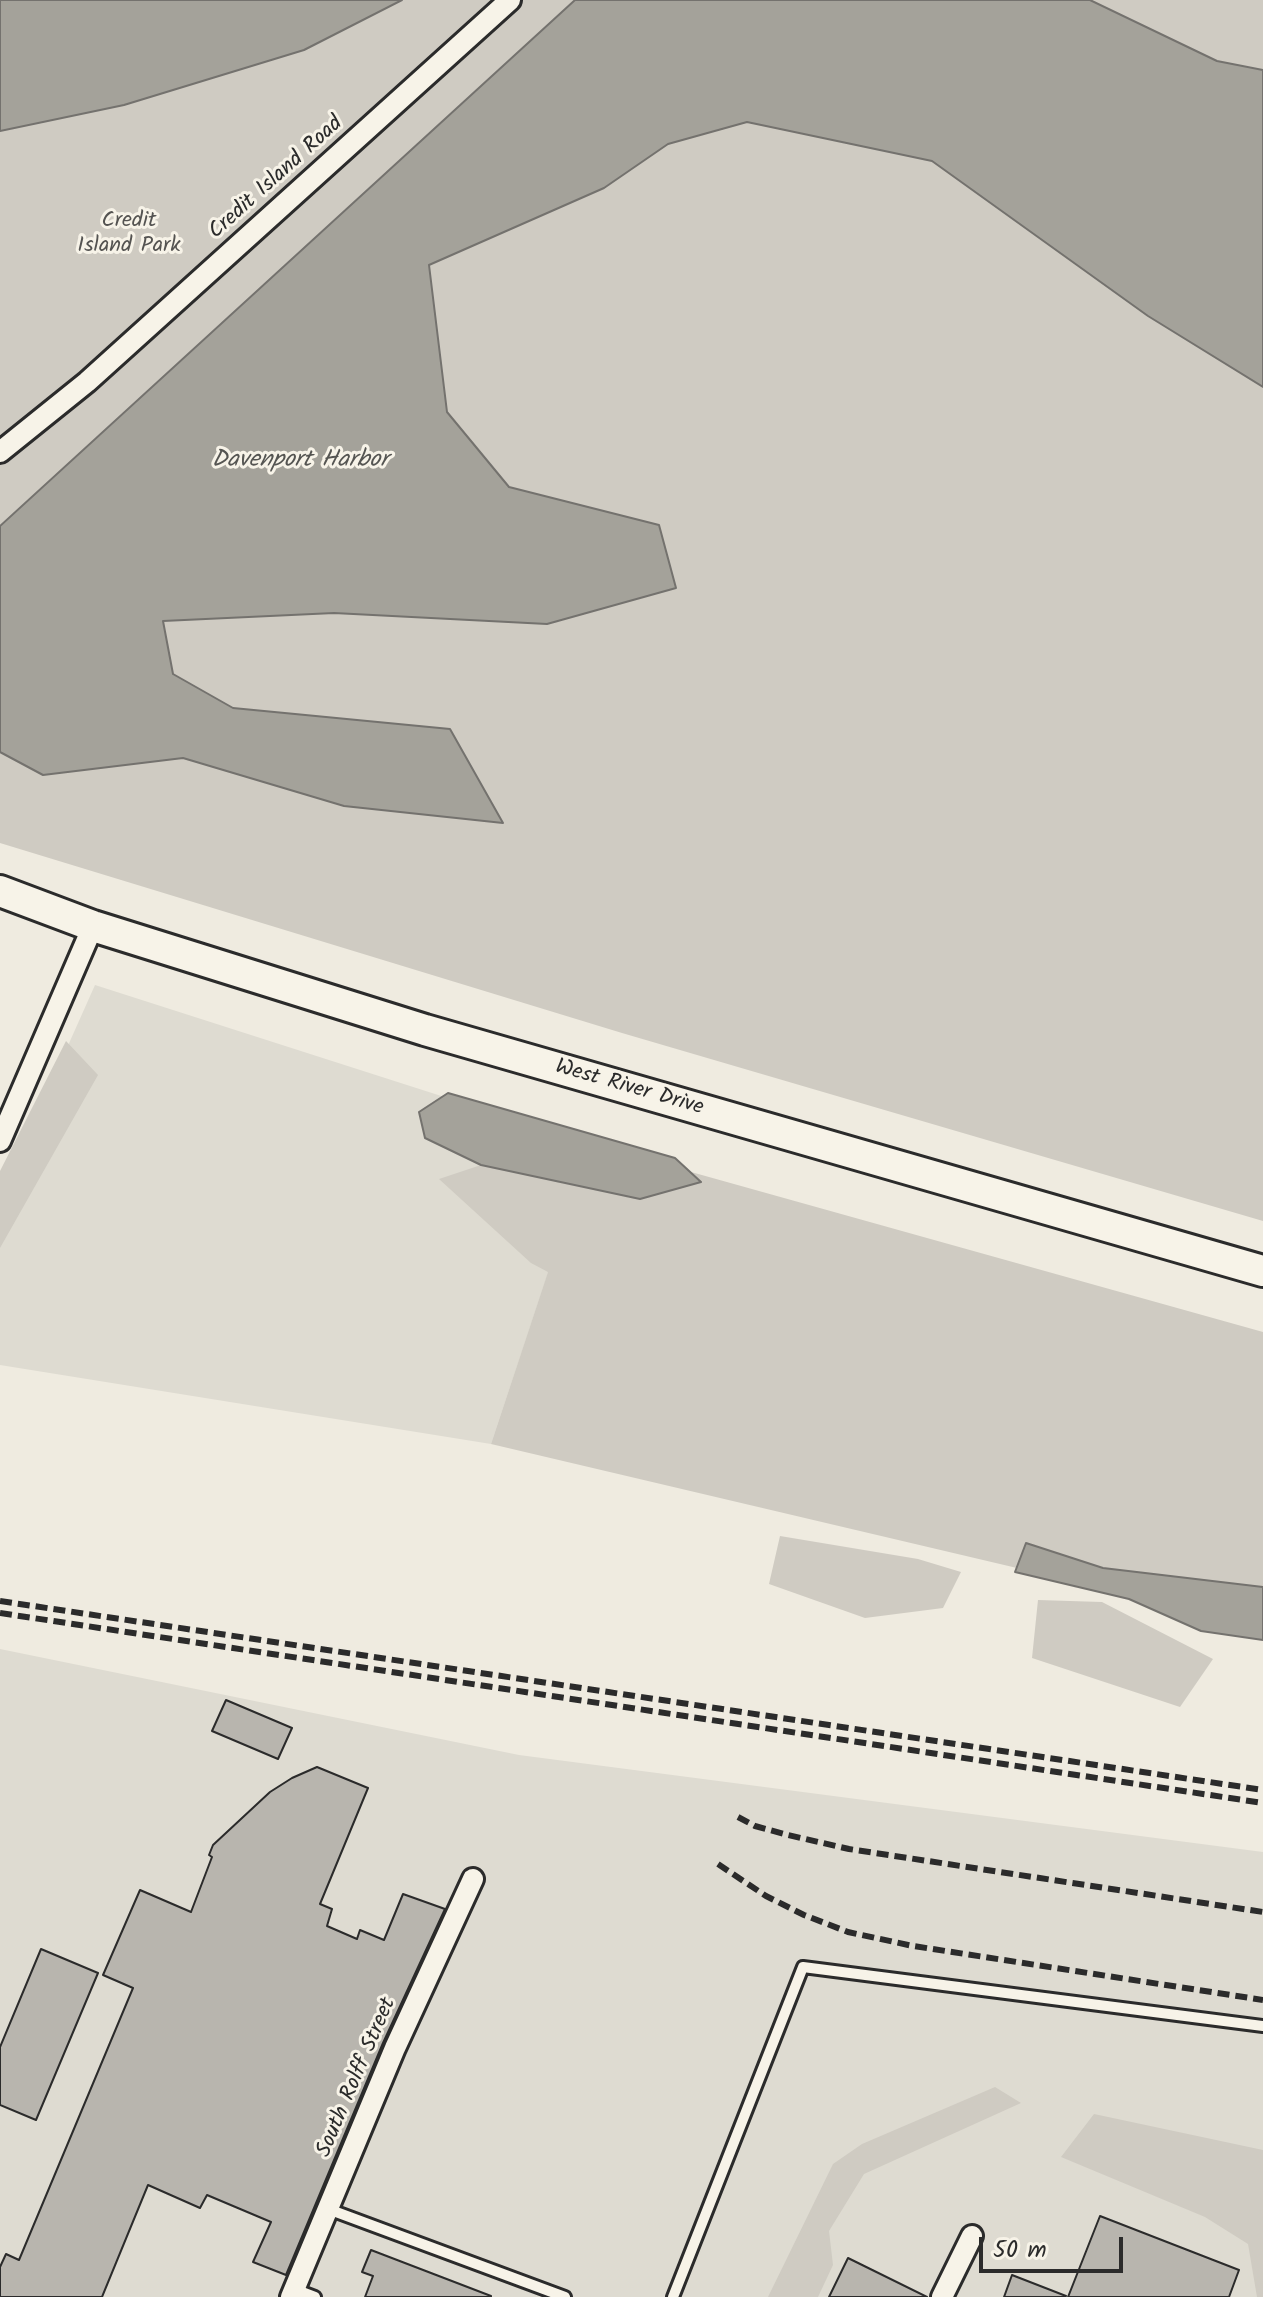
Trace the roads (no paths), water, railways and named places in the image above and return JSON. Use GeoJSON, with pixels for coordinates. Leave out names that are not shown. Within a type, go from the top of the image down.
{"type":"FeatureCollection","features":[{"type":"Feature","properties":{"kind":"main road","name":"West River Drive"},"geometry":{"type":"LineString","coordinates":[[0,891],[93,926],[425,1030],[1263,1271]]}},
{"type":"Feature","properties":{"kind":"street","name":"Credit Island Road"},"geometry":{"type":"LineString","coordinates":[[0,452],[87,382],[510,0]]}},
{"type":"Feature","properties":{"kind":"street"},"geometry":{"type":"LineString","coordinates":[[0,1141],[93,926]]}},
{"type":"Feature","properties":{"kind":"street","name":"South Rolff Street"},"geometry":{"type":"LineString","coordinates":[[292,2293],[395,2048],[473,1879]]}},
{"type":"Feature","properties":{"kind":"street"},"geometry":{"type":"LineString","coordinates":[[942,2297],[972,2236]]}},
{"type":"Feature","properties":{"kind":"lane"},"geometry":{"type":"LineString","coordinates":[[673,2297],[803,1967],[1263,2026]]}},
{"type":"Feature","properties":{"kind":"lane"},"geometry":{"type":"LineString","coordinates":[[328,2209],[565,2297]]}},
{"type":"Feature","properties":{"kind":"lane"},"geometry":{"type":"LineString","coordinates":[[292,2293],[315,2297]]}},
{"type":"Feature","properties":{"kind":"water"},"geometry":{"type":"Polygon","coordinates":[[[0,0],[402,0],[304,50],[124,105],[0,131],[0,0]]]}},
{"type":"Feature","properties":{"kind":"water","name":"Davenport Harbor"},"geometry":{"type":"Polygon","coordinates":[[[575,0],[1090,0],[1217,61],[1263,70],[1263,387],[1148,316],[932,161],[747,122],[668,144],[604,188],[429,265],[447,412],[509,487],[659,525],[676,588],[547,624],[334,613],[163,621],[173,674],[233,708],[450,729],[503,823],[344,806],[183,758],[43,775],[0,752],[0,526],[575,0]]]}},
{"type":"Feature","properties":{"kind":"water"},"geometry":{"type":"Polygon","coordinates":[[[448,1093],[675,1158],[701,1182],[640,1199],[481,1165],[425,1138],[419,1112],[448,1093]]]}},
{"type":"Feature","properties":{"kind":"water"},"geometry":{"type":"Polygon","coordinates":[[[1026,1543],[1103,1568],[1263,1587],[1263,1640],[1201,1631],[1129,1599],[1015,1572],[1026,1543]]]}},
{"type":"Feature","properties":{"kind":"railway"},"geometry":{"type":"LineString","coordinates":[[0,1601],[1263,1790]]}},
{"type":"Feature","properties":{"kind":"railway"},"geometry":{"type":"LineString","coordinates":[[0,1613],[1263,1803]]}},
{"type":"Feature","properties":{"kind":"railway"},"geometry":{"type":"LineString","coordinates":[[738,1817],[755,1826],[849,1849],[1263,1912]]}},
{"type":"Feature","properties":{"kind":"railway"},"geometry":{"type":"LineString","coordinates":[[718,1864],[766,1896],[848,1932],[913,1946],[1263,2000]]}},
{"type":"Feature","properties":{"kind":"park label","name":"Credit Island Park"},"geometry":{"type":"Point","coordinates":[129,234]}}]}
